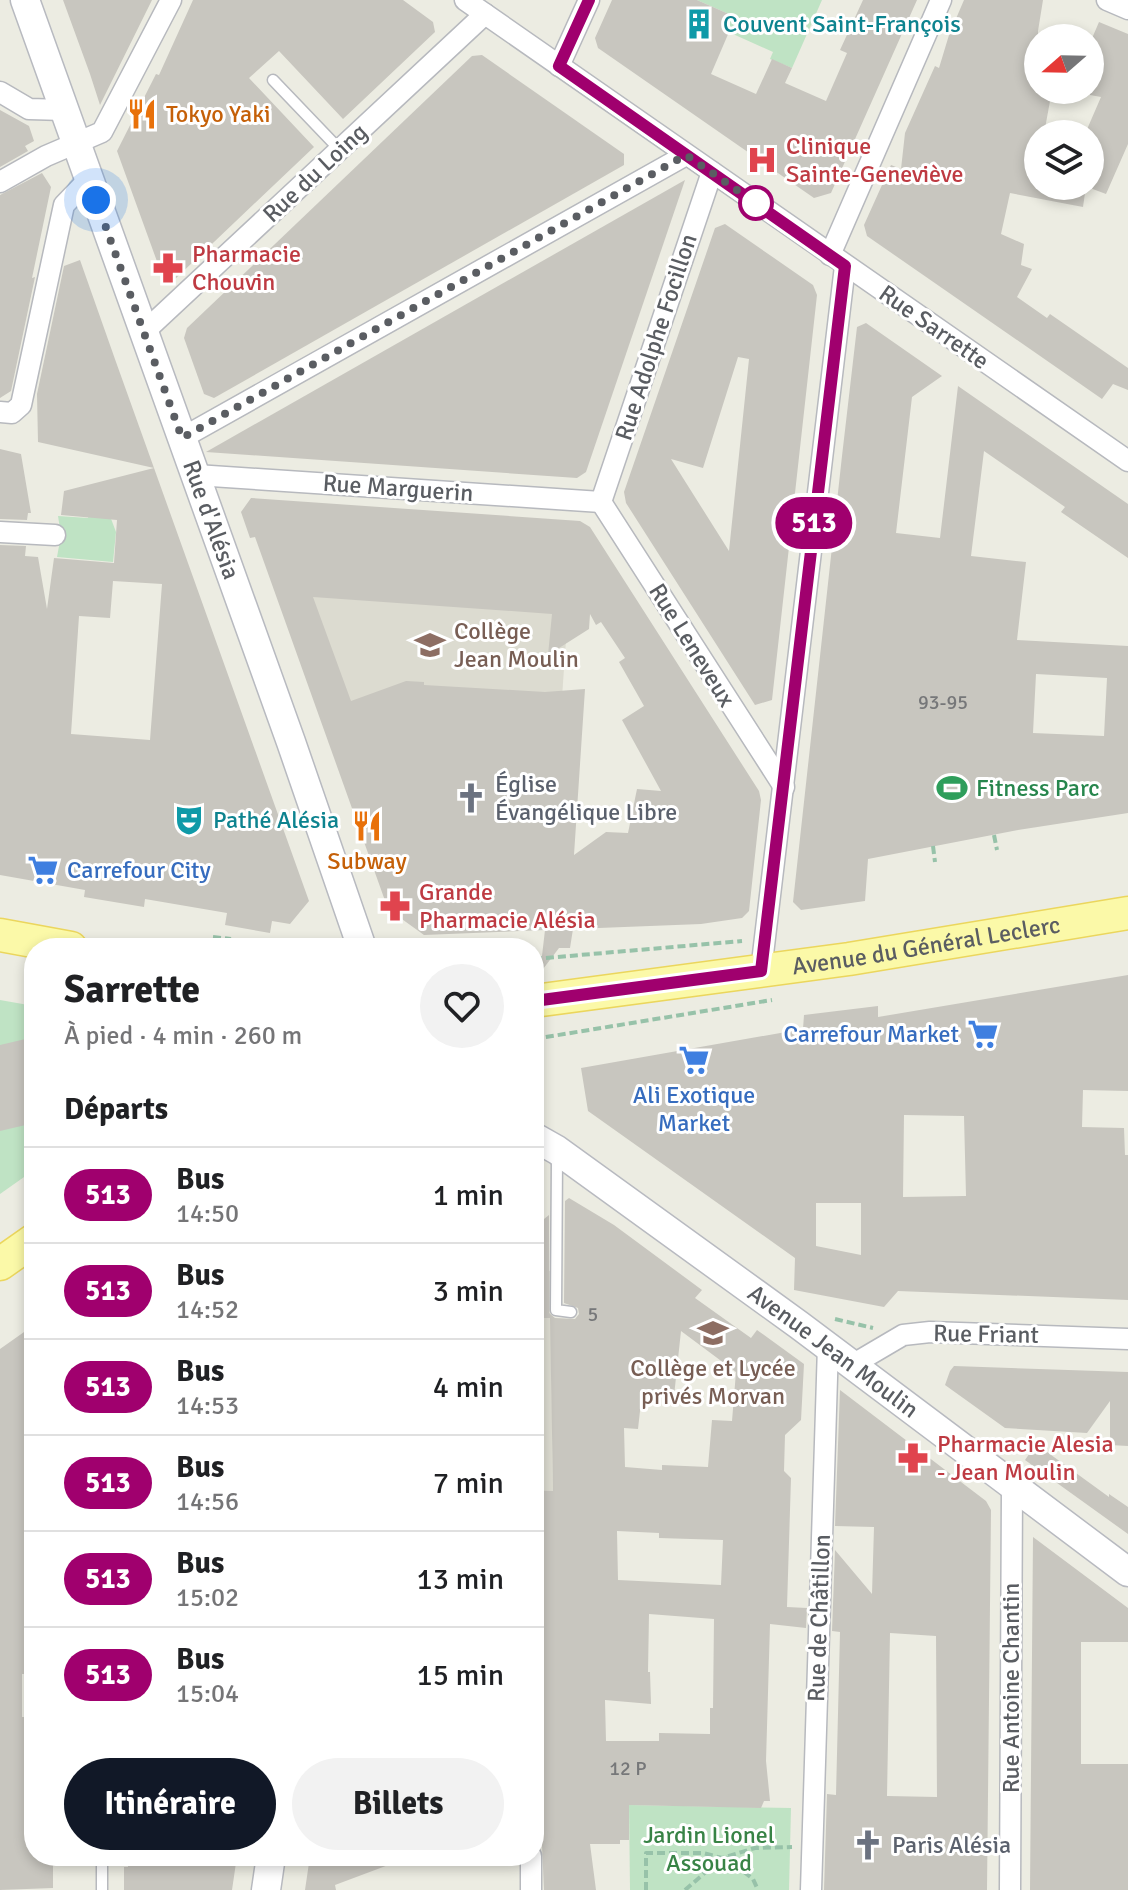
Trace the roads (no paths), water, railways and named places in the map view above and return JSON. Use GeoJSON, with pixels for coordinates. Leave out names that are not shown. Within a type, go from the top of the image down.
{"type":"FeatureCollection","features":[{"type":"Feature","properties":{"kind":"main road","name":"Rue d'Alésia"},"geometry":{"type":"LineString","coordinates":[[25,0],[358,938]]}},
{"type":"Feature","properties":{"kind":"main road","name":"Avenue du Général Leclerc"},"geometry":{"type":"LineString","coordinates":[[544,1000],[879,954],[1128,913]]}},
{"type":"Feature","properties":{"kind":"main road"},"geometry":{"type":"LineString","coordinates":[[0,935],[24,939]]}},
{"type":"Feature","properties":{"kind":"main road","name":"Avenue Jean Moulin"},"geometry":{"type":"LineString","coordinates":[[546,1144],[828,1346],[1128,1572]]}},
{"type":"Feature","properties":{"kind":"main road"},"geometry":{"type":"LineString","coordinates":[[0,1264],[24,1247]]}},
{"type":"Feature","properties":{"kind":"main road"},"geometry":{"type":"LineString","coordinates":[[266,1890],[270,1866]]}},
{"type":"Feature","properties":{"kind":"street"},"geometry":{"type":"LineString","coordinates":[[0,182],[46,156],[102,132],[171,0]]}},
{"type":"Feature","properties":{"kind":"street","name":"Rue Sarrette"},"geometry":{"type":"LineString","coordinates":[[465,0],[1128,461]]}},
{"type":"Feature","properties":{"kind":"street"},"geometry":{"type":"LineString","coordinates":[[559,66],[589,0]]}},
{"type":"Feature","properties":{"kind":"street"},"geometry":{"type":"LineString","coordinates":[[761,971],[784,787],[838,260],[941,0]]}},
{"type":"Feature","properties":{"kind":"street"},"geometry":{"type":"LineString","coordinates":[[1107,0],[1128,9]]}},
{"type":"Feature","properties":{"kind":"street","name":"Rue du Loing"},"geometry":{"type":"LineString","coordinates":[[144,332],[485,14]]}},
{"type":"Feature","properties":{"kind":"street"},"geometry":{"type":"LineString","coordinates":[[0,92],[29,109],[64,110]]}},
{"type":"Feature","properties":{"kind":"street"},"geometry":{"type":"LineString","coordinates":[[182,438],[686,155]]}},
{"type":"Feature","properties":{"kind":"street","name":"Rue Adolphe Focillon"},"geometry":{"type":"LineString","coordinates":[[601,502],[712,172]]}},
{"type":"Feature","properties":{"kind":"street"},"geometry":{"type":"LineString","coordinates":[[0,412],[12,413],[21,405],[64,205],[89,179]]}},
{"type":"Feature","properties":{"kind":"street","name":"Rue Marguerin"},"geometry":{"type":"LineString","coordinates":[[196,475],[601,502]]}},
{"type":"Feature","properties":{"kind":"street","name":"Rue Leneveux"},"geometry":{"type":"LineString","coordinates":[[601,502],[784,787]]}},
{"type":"Feature","properties":{"kind":"street"},"geometry":{"type":"LineString","coordinates":[[0,532],[55,535]]}},
{"type":"Feature","properties":{"kind":"street","name":"Rue Friant"},"geometry":{"type":"LineString","coordinates":[[852,1365],[903,1335],[930,1332],[1128,1339]]}},
{"type":"Feature","properties":{"kind":"street","name":"Rue de Châtillon"},"geometry":{"type":"LineString","coordinates":[[811,1890],[828,1346]]}},
{"type":"Feature","properties":{"kind":"street","name":"Rue Antoine Chantin"},"geometry":{"type":"LineString","coordinates":[[1010,1890],[1012,1487]]}},
{"type":"Feature","properties":{"kind":"street"},"geometry":{"type":"LineString","coordinates":[[531,1866],[531,1890]]}},
{"type":"Feature","properties":{"kind":"lane"},"geometry":{"type":"LineString","coordinates":[[273,80],[340,150]]}},
{"type":"Feature","properties":{"kind":"lane"},"geometry":{"type":"LineString","coordinates":[[546,1144],[556,1310],[571,1312]]}},
{"type":"Feature","properties":{"kind":"lane"},"geometry":{"type":"LineString","coordinates":[[102,1866],[102,1890]]}},
{"type":"Feature","properties":{"kind":"place","name":"Couvent Saint-François"},"geometry":{"type":"Point","coordinates":[699,24]}},
{"type":"Feature","properties":{"kind":"place","name":"Tokyo Yaki"},"geometry":{"type":"Point","coordinates":[142,114]}},
{"type":"Feature","properties":{"kind":"place","name":"Clinique Sainte-Geneviève"},"geometry":{"type":"Point","coordinates":[762,160]}},
{"type":"Feature","properties":{"kind":"place","name":"Pharmacie Chouvin"},"geometry":{"type":"Point","coordinates":[168,268]}},
{"type":"Feature","properties":{"kind":"place","name":"Collège Jean Moulin"},"geometry":{"type":"Point","coordinates":[430,645]}},
{"type":"Feature","properties":{"kind":"place","name":"Fitness Parc"},"geometry":{"type":"Point","coordinates":[952,788]}},
{"type":"Feature","properties":{"kind":"place","name":"Église Évangélique Libre"},"geometry":{"type":"Point","coordinates":[471,798]}},
{"type":"Feature","properties":{"kind":"place","name":"Pathé Alésia"},"geometry":{"type":"Point","coordinates":[189,820]}},
{"type":"Feature","properties":{"kind":"place","name":"Subway"},"geometry":{"type":"Point","coordinates":[367,826]}},
{"type":"Feature","properties":{"kind":"place","name":"Carrefour City"},"geometry":{"type":"Point","coordinates":[43,870]}},
{"type":"Feature","properties":{"kind":"place","name":"Grande Pharmacie Alésia"},"geometry":{"type":"Point","coordinates":[395,906]}},
{"type":"Feature","properties":{"kind":"place","name":"Carrefour Market"},"geometry":{"type":"Point","coordinates":[983,1034]}},
{"type":"Feature","properties":{"kind":"place","name":"Ali Exotique Market"},"geometry":{"type":"Point","coordinates":[694,1060]}},
{"type":"Feature","properties":{"kind":"place","name":"Collège et Lycée privés Morvan"},"geometry":{"type":"Point","coordinates":[713,1333]}},
{"type":"Feature","properties":{"kind":"place","name":"Pharmacie Alesia - Jean Moulin"},"geometry":{"type":"Point","coordinates":[913,1458]}},
{"type":"Feature","properties":{"kind":"place","name":"Paris Alésia"},"geometry":{"type":"Point","coordinates":[868,1845]}},
{"type":"Feature","properties":{"kind":"park label","name":"Jardin Lionel Assouad"},"geometry":{"type":"Point","coordinates":[709,1849]}}]}
